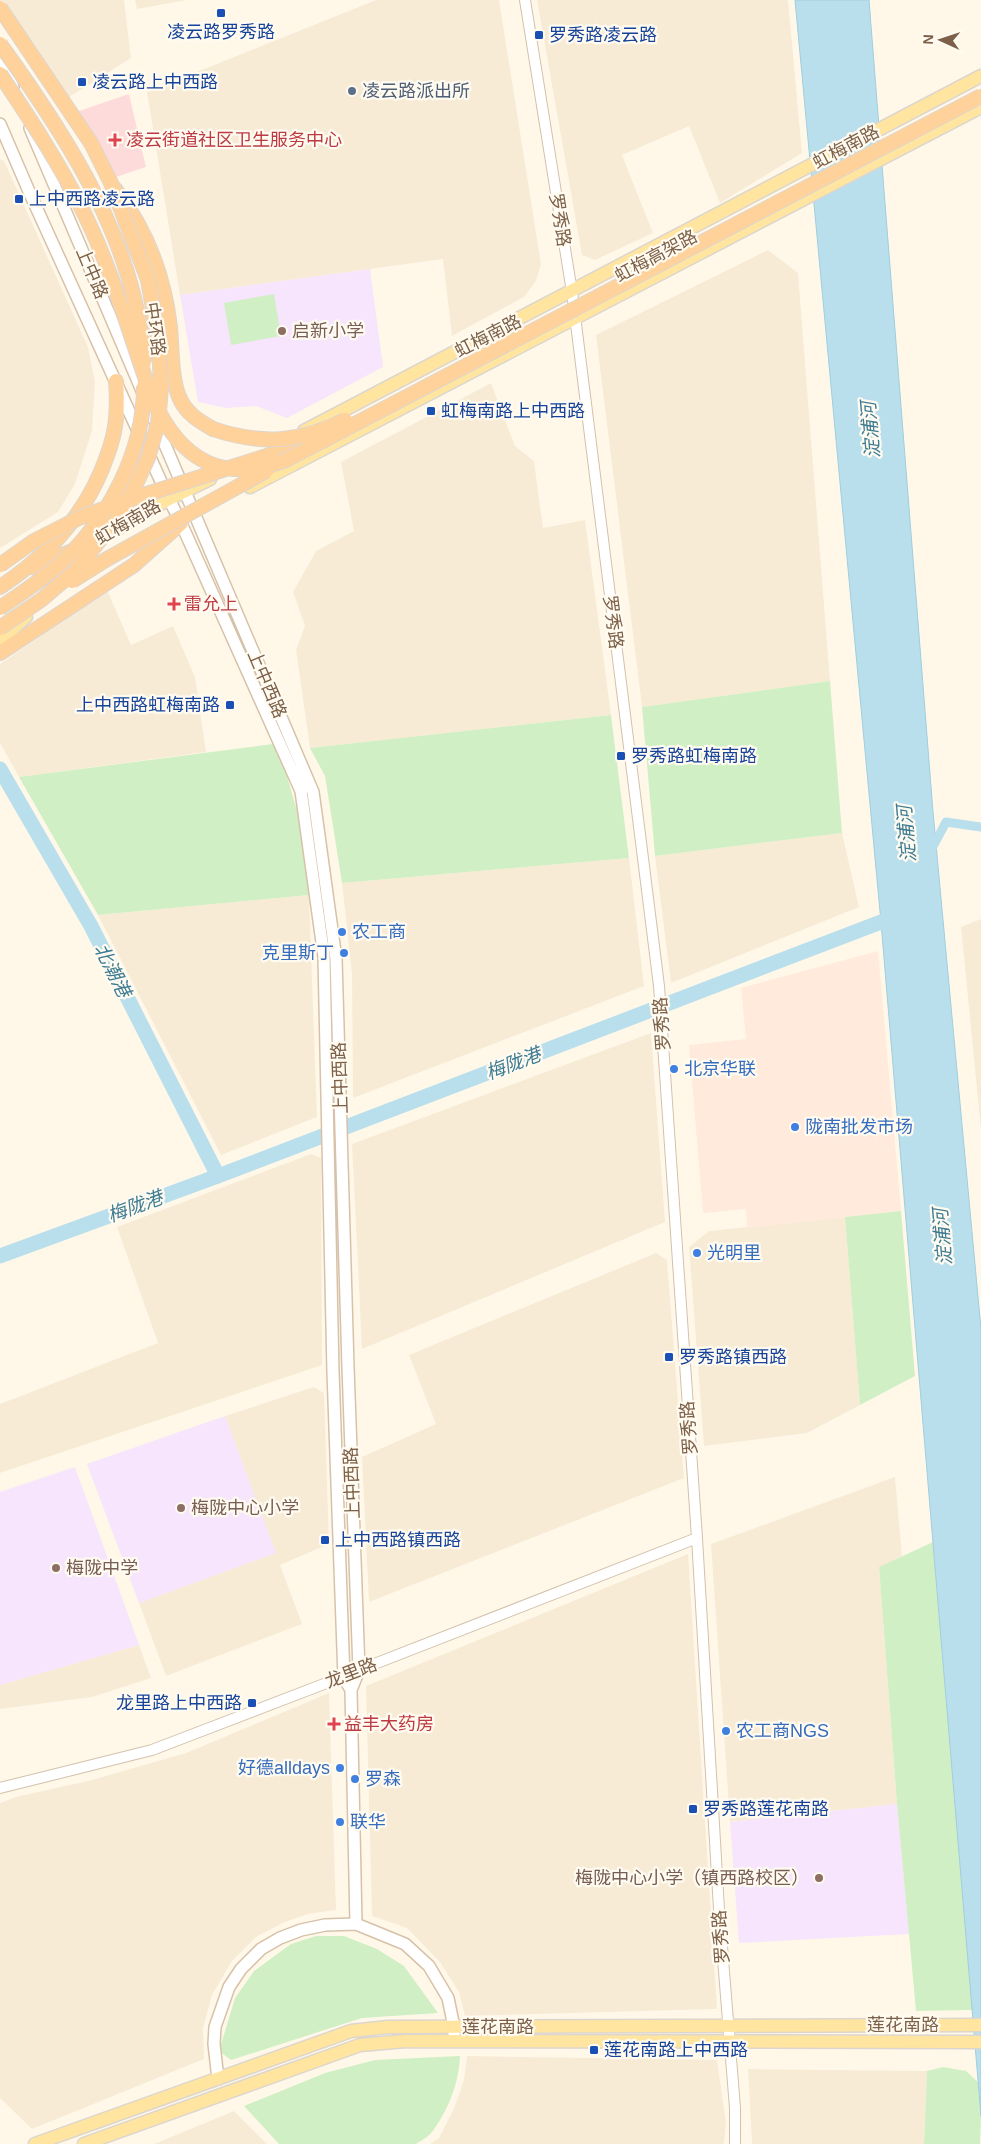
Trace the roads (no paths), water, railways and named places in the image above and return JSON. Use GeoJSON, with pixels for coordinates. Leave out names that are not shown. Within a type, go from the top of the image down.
{"type":"FeatureCollection","features":[{"type":"Feature","properties":{"kind":"highway","name":"中环路"},"geometry":{"type":"LineString","coordinates":[[0,8],[91,143],[110,183],[148,280],[156,315],[161,388],[158,423],[148,458],[124,510],[75,571],[41,600],[0,628]]}},
{"type":"Feature","properties":{"kind":"highway","name":"中环路"},"geometry":{"type":"LineString","coordinates":[[0,44],[30,85],[98,200],[119,251],[136,303],[142,333],[144,364],[144,397],[140,427],[131,457],[106,508],[62,562],[0,608]]}},
{"type":"Feature","properties":{"kind":"highway"},"geometry":{"type":"LineString","coordinates":[[0,74],[39,133],[83,211],[117,295],[152,400],[170,432],[189,451],[204,461],[219,467],[252,470],[288,459]]}},
{"type":"Feature","properties":{"kind":"highway","name":"虹梅高架路"},"geometry":{"type":"LineString","coordinates":[[334,431],[981,86]]}},
{"type":"Feature","properties":{"kind":"highway","name":"虹梅高架路"},"geometry":{"type":"LineString","coordinates":[[334,431],[981,96]]}},
{"type":"Feature","properties":{"kind":"highway"},"geometry":{"type":"LineString","coordinates":[[110,183],[130,208],[142,228],[156,264],[166,301],[175,383],[179,398],[188,411],[199,421],[213,429],[236,437],[284,440],[334,431]]}},
{"type":"Feature","properties":{"kind":"highway"},"geometry":{"type":"LineString","coordinates":[[1,586],[23,571],[56,540],[77,516],[91,493],[103,466],[116,421],[116,381]]}},
{"type":"Feature","properties":{"kind":"highway"},"geometry":{"type":"LineString","coordinates":[[41,600],[107,559],[288,459],[334,431]]}},
{"type":"Feature","properties":{"kind":"highway"},"geometry":{"type":"LineString","coordinates":[[0,565],[34,541],[79,518],[128,500],[270,455],[334,431]]}},
{"type":"Feature","properties":{"kind":"highway"},"geometry":{"type":"LineString","coordinates":[[0,653],[134,565],[182,523]]}},
{"type":"Feature","properties":{"kind":"highway"},"geometry":{"type":"LineString","coordinates":[[23,571],[90,544]]}},
{"type":"Feature","properties":{"kind":"main road","name":"上中路"},"geometry":{"type":"LineString","coordinates":[[0,54],[185,491]]}},
{"type":"Feature","properties":{"kind":"main road","name":"虹梅南路"},"geometry":{"type":"LineString","coordinates":[[0,604],[90,544],[168,499],[572,292],[981,76]]}},
{"type":"Feature","properties":{"kind":"main road","name":"虹梅南路"},"geometry":{"type":"LineString","coordinates":[[0,640],[18,623],[65,588],[128,547],[182,523],[981,107]]}},
{"type":"Feature","properties":{"kind":"main road","name":"上中路"},"geometry":{"type":"LineString","coordinates":[[0,124],[168,499]]}},
{"type":"Feature","properties":{"kind":"main road","name":"上中西路"},"geometry":{"type":"LineString","coordinates":[[185,491],[313,792],[336,959],[359,1670],[351,1690],[356,1924]]}},
{"type":"Feature","properties":{"kind":"main road","name":"上中西路"},"geometry":{"type":"LineString","coordinates":[[168,499],[182,523],[301,791],[324,957],[334,1382],[344,1678],[351,1690]]}},
{"type":"Feature","properties":{"kind":"main road","name":"虹梅南路"},"geometry":{"type":"LineString","coordinates":[[0,632],[18,623]]}},
{"type":"Feature","properties":{"kind":"main road"},"geometry":{"type":"LineString","coordinates":[[218,2079],[214,2044],[215,2027],[229,1987],[241,1969],[261,1949],[280,1938],[301,1930],[325,1926],[356,1924],[405,1944],[429,1966],[448,1998],[454,2027],[454,2042]]}},
{"type":"Feature","properties":{"kind":"main road","name":"莲花南路"},"geometry":{"type":"LineString","coordinates":[[36,2144],[351,2031],[388,2027],[975,2025]]}},
{"type":"Feature","properties":{"kind":"main road","name":"莲花南路"},"geometry":{"type":"LineString","coordinates":[[84,2144],[360,2046],[406,2041],[981,2042]]}},
{"type":"Feature","properties":{"kind":"street","name":"罗秀路"},"geometry":{"type":"LineString","coordinates":[[525,0],[576,318],[659,986],[697,1538],[719,1909],[735,2108],[735,2144]]}},
{"type":"Feature","properties":{"kind":"street","name":"龙里路"},"geometry":{"type":"LineString","coordinates":[[0,1788],[152,1750],[344,1678],[359,1670],[697,1538]]}},
{"type":"Feature","properties":{"kind":"water","name":"淀浦河"},"geometry":{"type":"Polygon","coordinates":[[[795,0],[869,0],[933,812],[981,1329],[981,2116],[881,922],[795,0]]]}},
{"type":"Feature","properties":{"kind":"waterway","name":"北潮港"},"geometry":{"type":"LineString","coordinates":[[0,769],[91,926],[218,1176]]}},
{"type":"Feature","properties":{"kind":"waterway","name":"梅陇港"},"geometry":{"type":"LineString","coordinates":[[931,850],[946,822],[981,827]]}},
{"type":"Feature","properties":{"kind":"waterway","name":"梅陇港"},"geometry":{"type":"LineString","coordinates":[[0,1256],[218,1176],[881,922]]}},
{"type":"Feature","properties":{"kind":"place","name":"凌云路罗秀路"},"geometry":{"type":"Point","coordinates":[221,13]}},
{"type":"Feature","properties":{"kind":"place","name":"罗秀路凌云路"},"geometry":{"type":"Point","coordinates":[539,35]}},
{"type":"Feature","properties":{"kind":"place","name":"凌云路上中西路"},"geometry":{"type":"Point","coordinates":[82,82]}},
{"type":"Feature","properties":{"kind":"place","name":"凌云路派出所"},"geometry":{"type":"Point","coordinates":[352,91]}},
{"type":"Feature","properties":{"kind":"place","name":"凌云街道社区卫生服务中心"},"geometry":{"type":"Point","coordinates":[115,140]}},
{"type":"Feature","properties":{"kind":"place","name":"上中西路凌云路"},"geometry":{"type":"Point","coordinates":[19,199]}},
{"type":"Feature","properties":{"kind":"place","name":"启新小学"},"geometry":{"type":"Point","coordinates":[282,331]}},
{"type":"Feature","properties":{"kind":"place","name":"虹梅南路上中西路"},"geometry":{"type":"Point","coordinates":[431,411]}},
{"type":"Feature","properties":{"kind":"place","name":"雷允上"},"geometry":{"type":"Point","coordinates":[174,604]}},
{"type":"Feature","properties":{"kind":"place","name":"上中西路虹梅南路"},"geometry":{"type":"Point","coordinates":[230,705]}},
{"type":"Feature","properties":{"kind":"place","name":"罗秀路虹梅南路"},"geometry":{"type":"Point","coordinates":[621,756]}},
{"type":"Feature","properties":{"kind":"place","name":"农工商"},"geometry":{"type":"Point","coordinates":[342,932]}},
{"type":"Feature","properties":{"kind":"place","name":"克里斯丁"},"geometry":{"type":"Point","coordinates":[344,953]}},
{"type":"Feature","properties":{"kind":"place","name":"北京华联"},"geometry":{"type":"Point","coordinates":[674,1069]}},
{"type":"Feature","properties":{"kind":"place","name":"陇南批发市场"},"geometry":{"type":"Point","coordinates":[795,1127]}},
{"type":"Feature","properties":{"kind":"place","name":"光明里"},"geometry":{"type":"Point","coordinates":[697,1253]}},
{"type":"Feature","properties":{"kind":"place","name":"罗秀路镇西路"},"geometry":{"type":"Point","coordinates":[669,1357]}},
{"type":"Feature","properties":{"kind":"place","name":"梅陇中心小学"},"geometry":{"type":"Point","coordinates":[181,1508]}},
{"type":"Feature","properties":{"kind":"place","name":"上中西路镇西路"},"geometry":{"type":"Point","coordinates":[325,1540]}},
{"type":"Feature","properties":{"kind":"place","name":"梅陇中学"},"geometry":{"type":"Point","coordinates":[56,1568]}},
{"type":"Feature","properties":{"kind":"place","name":"龙里路上中西路"},"geometry":{"type":"Point","coordinates":[252,1703]}},
{"type":"Feature","properties":{"kind":"place","name":"益丰大药房"},"geometry":{"type":"Point","coordinates":[334,1724]}},
{"type":"Feature","properties":{"kind":"place","name":"农工商NGS"},"geometry":{"type":"Point","coordinates":[726,1731]}},
{"type":"Feature","properties":{"kind":"place","name":"好德alldays"},"geometry":{"type":"Point","coordinates":[340,1768]}},
{"type":"Feature","properties":{"kind":"place","name":"罗森"},"geometry":{"type":"Point","coordinates":[355,1779]}},
{"type":"Feature","properties":{"kind":"place","name":"罗秀路莲花南路"},"geometry":{"type":"Point","coordinates":[693,1809]}},
{"type":"Feature","properties":{"kind":"place","name":"联华"},"geometry":{"type":"Point","coordinates":[340,1822]}},
{"type":"Feature","properties":{"kind":"place","name":"梅陇中心小学（镇西路校区）"},"geometry":{"type":"Point","coordinates":[819,1878]}},
{"type":"Feature","properties":{"kind":"place","name":"莲花南路上中西路"},"geometry":{"type":"Point","coordinates":[594,2050]}}]}
